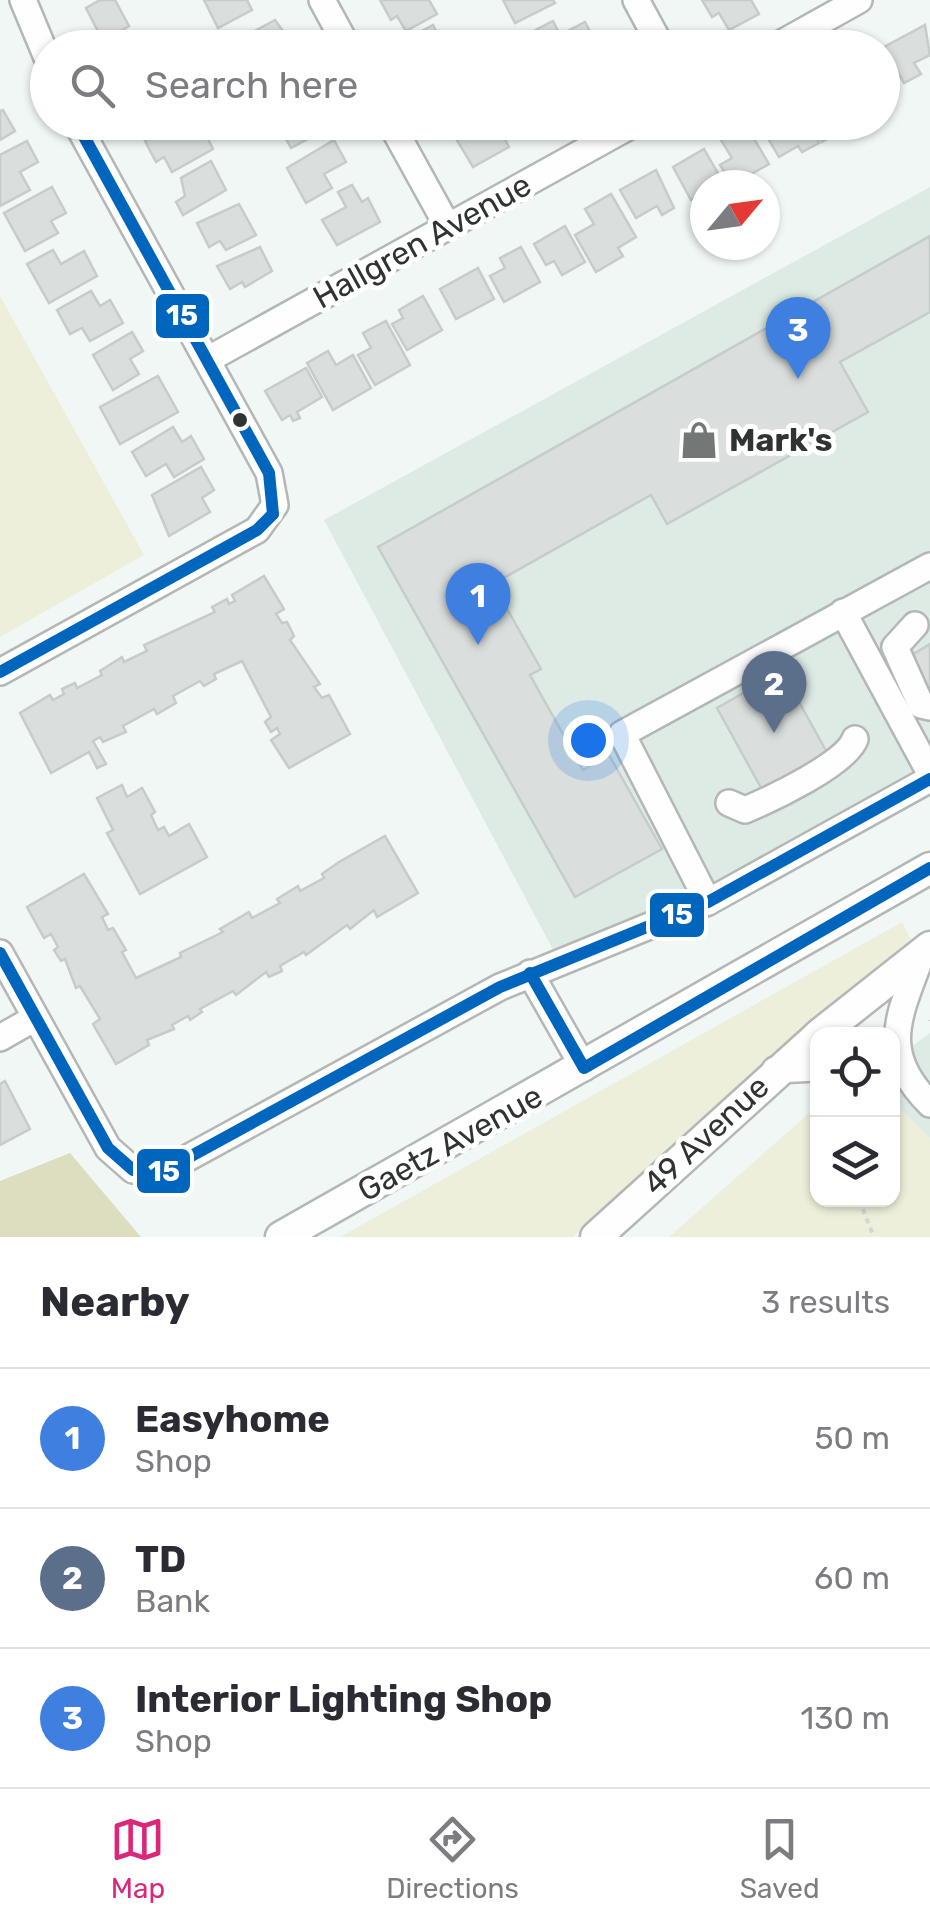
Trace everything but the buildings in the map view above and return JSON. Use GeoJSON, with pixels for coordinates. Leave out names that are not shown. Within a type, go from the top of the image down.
{"type":"FeatureCollection","features":[{"type":"Feature","properties":{"kind":"main road","name":"Gaetz Avenue"},"geometry":{"type":"LineString","coordinates":[[280,1237],[584,1068],[930,868]]}},
{"type":"Feature","properties":{"kind":"main road","name":"49 Avenue"},"geometry":{"type":"LineString","coordinates":[[830,1027],[926,950]]}},
{"type":"Feature","properties":{"kind":"main road","name":"49 Avenue"},"geometry":{"type":"LineString","coordinates":[[596,1237],[775,1070],[810,1043]]}},
{"type":"Feature","properties":{"kind":"street"},"geometry":{"type":"LineString","coordinates":[[23,0],[36,30]]}},
{"type":"Feature","properties":{"kind":"street"},"geometry":{"type":"LineString","coordinates":[[322,0],[338,30]]}},
{"type":"Feature","properties":{"kind":"street"},"geometry":{"type":"LineString","coordinates":[[636,0],[652,30]]}},
{"type":"Feature","properties":{"kind":"street"},"geometry":{"type":"LineString","coordinates":[[806,30],[860,0]]}},
{"type":"Feature","properties":{"kind":"street"},"geometry":{"type":"LineString","coordinates":[[0,672],[257,530],[273,514],[268,473],[86,140]]}},
{"type":"Feature","properties":{"kind":"street"},"geometry":{"type":"LineString","coordinates":[[400,140],[448,227]]}},
{"type":"Feature","properties":{"kind":"street","name":"Hallgren Avenue"},"geometry":{"type":"LineString","coordinates":[[207,360],[605,140]]}},
{"type":"Feature","properties":{"kind":"street"},"geometry":{"type":"LineString","coordinates":[[708,902],[622,734],[930,566]]}},
{"type":"Feature","properties":{"kind":"street"},"geometry":{"type":"LineString","coordinates":[[0,953],[103,1141],[125,1165],[146,1174],[172,1167],[530,973],[708,902],[930,776],[843,612]]}},
{"type":"Feature","properties":{"kind":"street"},"geometry":{"type":"LineString","coordinates":[[915,625],[895,647],[921,705],[930,707]]}},
{"type":"Feature","properties":{"kind":"street"},"geometry":{"type":"LineString","coordinates":[[729,803],[745,810],[761,803],[844,756],[855,739]]}},
{"type":"Feature","properties":{"kind":"street"},"geometry":{"type":"LineString","coordinates":[[913,1091],[895,1039],[899,1014],[926,950]]}},
{"type":"Feature","properties":{"kind":"street"},"geometry":{"type":"LineString","coordinates":[[530,973],[584,1068]]}},
{"type":"Feature","properties":{"kind":"street"},"geometry":{"type":"LineString","coordinates":[[0,1038],[36,1018]]}},
{"type":"Feature","properties":{"kind":"street"},"geometry":{"type":"LineString","coordinates":[[775,1070],[810,1068]]}},
{"type":"Feature","properties":{"kind":"path"},"geometry":{"type":"LineString","coordinates":[[862,1207],[874,1237]]}},
{"type":"Feature","properties":{"kind":"shaded area"},"geometry":{"type":"Polygon","coordinates":[[[930,187],[930,779],[559,961],[324,520],[930,187]]]}},
{"type":"Feature","properties":{"kind":"shaded area"},"geometry":{"type":"Polygon","coordinates":[[[930,1033],[930,1138],[900,1109],[900,1055],[930,1033]]]}},
{"type":"Feature","properties":{"kind":"green space"},"geometry":{"type":"Polygon","coordinates":[[[0,296],[144,555],[0,637],[0,296]]]}},
{"type":"Feature","properties":{"kind":"green space"},"geometry":{"type":"Polygon","coordinates":[[[902,922],[911,939],[573,1237],[340,1237],[902,922]]]}},
{"type":"Feature","properties":{"kind":"green space"},"geometry":{"type":"Polygon","coordinates":[[[900,1109],[930,1138],[930,1237],[669,1237],[810,1112],[810,1207],[900,1207],[900,1109]]]}},
{"type":"Feature","properties":{"kind":"green space"},"geometry":{"type":"Polygon","coordinates":[[[70,1153],[141,1237],[0,1237],[0,1181],[70,1153]]]}},
{"type":"Feature","properties":{"kind":"transit line","name":"15"},"geometry":{"type":"LineString","coordinates":[[86,140],[269,473],[273,514]]}},
{"type":"Feature","properties":{"kind":"transit line","name":"15"},"geometry":{"type":"LineString","coordinates":[[0,672],[257,530],[273,514]]}},
{"type":"Feature","properties":{"kind":"transit line","name":"15"},"geometry":{"type":"LineString","coordinates":[[0,953],[108,1148],[133,1170],[162,1172],[500,987],[708,902],[930,779]]}},
{"type":"Feature","properties":{"kind":"transit line","name":"15"},"geometry":{"type":"LineString","coordinates":[[530,973],[584,1068],[930,868]]}},
{"type":"Feature","properties":{"kind":"place","name":"Interior Lighting Shop"},"geometry":{"type":"Point","coordinates":[798,379]}},
{"type":"Feature","properties":{"kind":"place","name":"Mark's"},"geometry":{"type":"Point","coordinates":[699,440]}},
{"type":"Feature","properties":{"kind":"place","name":"Easyhome"},"geometry":{"type":"Point","coordinates":[478,645]}},
{"type":"Feature","properties":{"kind":"place","name":"TD"},"geometry":{"type":"Point","coordinates":[774,733]}}]}
